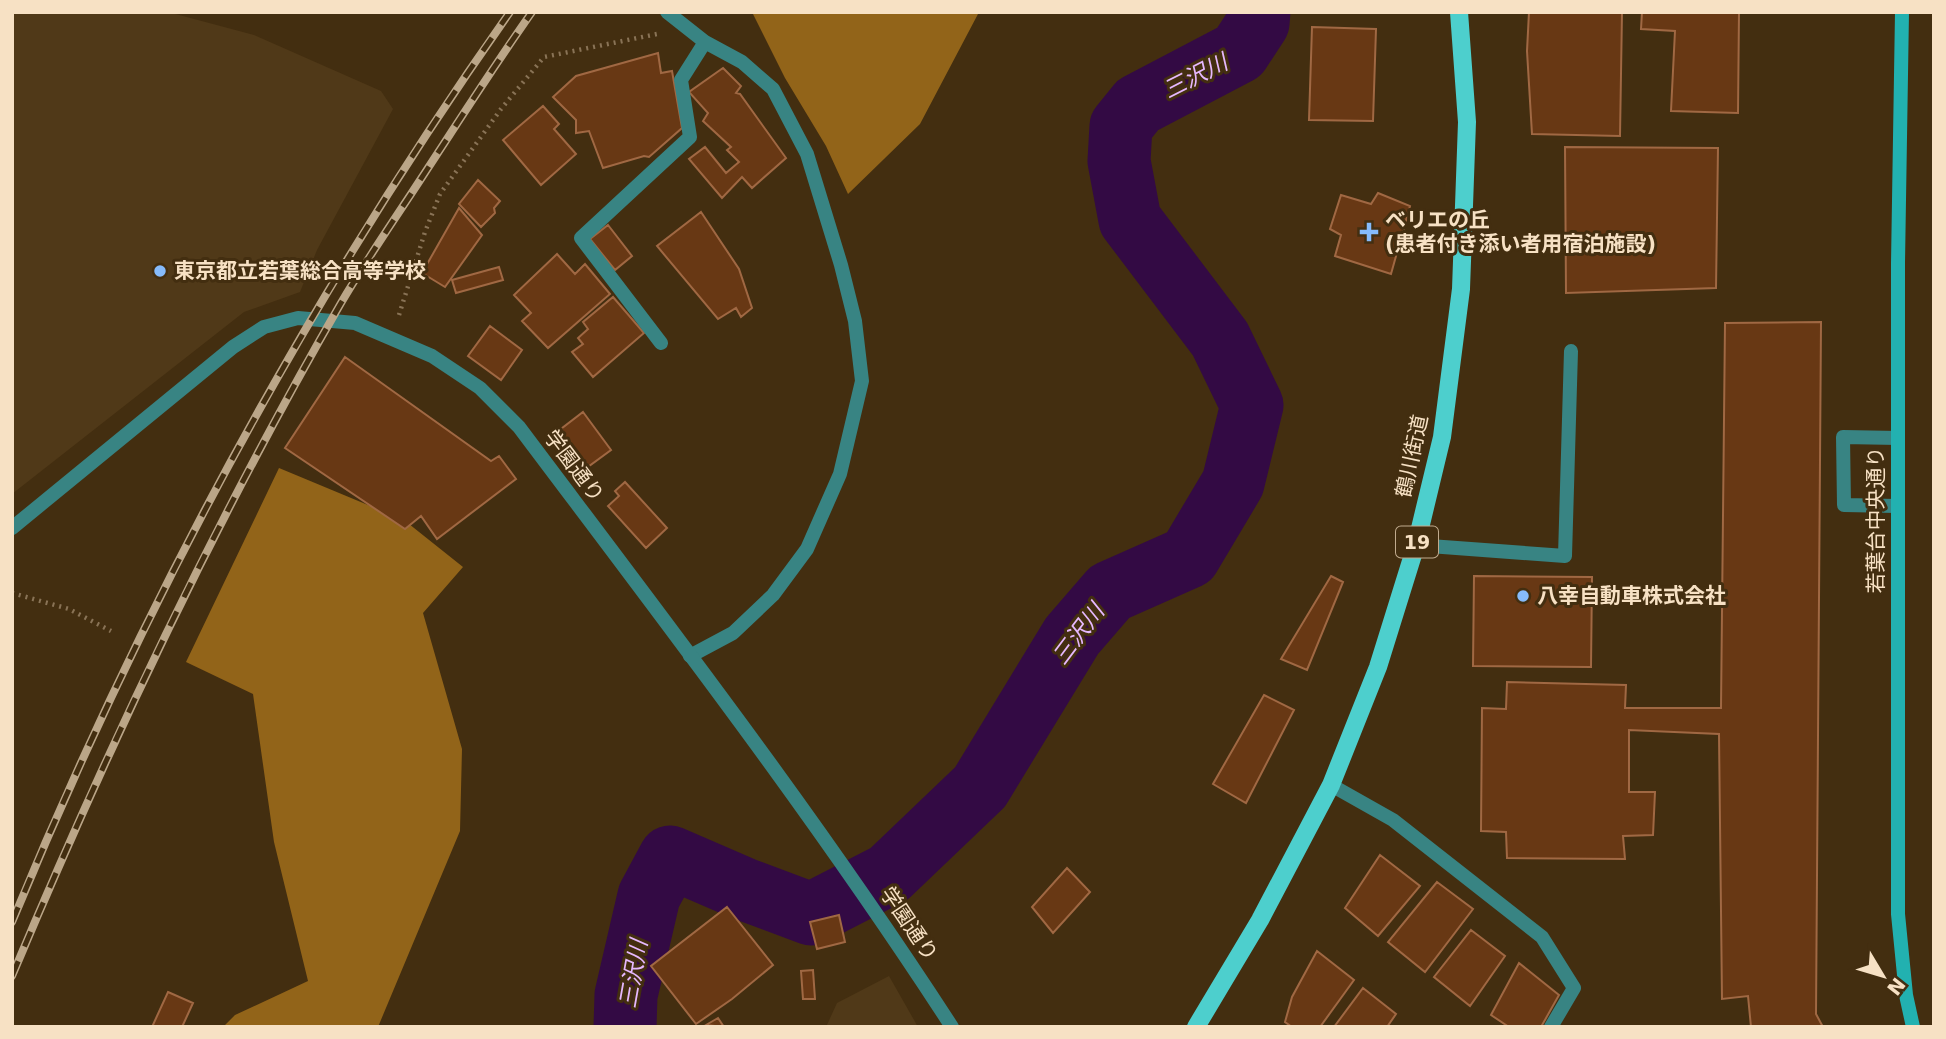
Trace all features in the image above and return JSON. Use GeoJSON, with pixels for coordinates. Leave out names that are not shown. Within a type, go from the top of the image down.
{"type":"FeatureCollection","features":[{"type":"Feature","properties":{"kind":"main road","name":"鶴川街道"},"geometry":{"type":"LineString","coordinates":[[1202,1025],[1331,785],[1378,667],[1416,545],[1442,437],[1461,289],[1468,122],[1459,12]]}},
{"type":"Feature","properties":{"kind":"street"},"geometry":{"type":"LineString","coordinates":[[667,12],[705,42],[742,62],[773,89],[807,154],[855,321],[862,381],[840,474],[807,549],[773,595],[733,633],[691,656]]}},
{"type":"Feature","properties":{"kind":"street","name":"若葉台中央通り"},"geometry":{"type":"LineString","coordinates":[[1902,12],[1897,506],[1898,914],[1906,995],[1913,1027]]}},
{"type":"Feature","properties":{"kind":"street"},"geometry":{"type":"LineString","coordinates":[[661,344],[581,238],[690,137],[681,80],[705,42]]}},
{"type":"Feature","properties":{"kind":"street","name":"学園通り"},"geometry":{"type":"LineString","coordinates":[[12,528],[233,347],[264,327],[298,318],[355,323],[432,356],[480,388],[519,427],[828,843],[952,1027]]}},
{"type":"Feature","properties":{"kind":"street"},"geometry":{"type":"LineString","coordinates":[[1416,545],[1565,556],[1571,351]]}},
{"type":"Feature","properties":{"kind":"street"},"geometry":{"type":"LineString","coordinates":[[1897,506],[1844,505],[1843,437],[1898,438]]}},
{"type":"Feature","properties":{"kind":"street"},"geometry":{"type":"LineString","coordinates":[[1331,785],[1393,820],[1542,937],[1574,988],[1551,1027]]}},
{"type":"Feature","properties":{"kind":"path"},"geometry":{"type":"LineString","coordinates":[[401,307],[440,194],[501,109],[544,57],[688,27]]}},
{"type":"Feature","properties":{"kind":"path"},"geometry":{"type":"LineString","coordinates":[[12,593],[69,609],[111,631]]}},
{"type":"Feature","properties":{"kind":"shaded area","name":"東京都立若葉総合高等学校"},"geometry":{"type":"Polygon","coordinates":[[[12,12],[168,12],[254,35],[381,91],[393,109],[317,250],[300,292],[244,312],[12,494],[12,12]]]}},
{"type":"Feature","properties":{"kind":"shaded area"},"geometry":{"type":"Polygon","coordinates":[[[752,12],[978,14],[920,124],[848,194],[826,146],[785,78],[752,12]]]}},
{"type":"Feature","properties":{"kind":"shaded area"},"geometry":{"type":"Polygon","coordinates":[[[279,468],[404,520],[463,567],[423,613],[462,749],[460,831],[378,1027],[223,1027],[235,1015],[308,981],[274,842],[253,694],[186,662],[279,468]]]}},
{"type":"Feature","properties":{"kind":"shaded area"},"geometry":{"type":"Polygon","coordinates":[[[889,976],[918,1027],[826,1027],[837,1003],[889,976]]]}},
{"type":"Feature","properties":{"kind":"building"},"geometry":{"type":"Polygon","coordinates":[[[1529,12],[1622,12],[1620,136],[1532,134],[1527,51],[1529,12]]]}},
{"type":"Feature","properties":{"kind":"building"},"geometry":{"type":"Polygon","coordinates":[[[1642,12],[1739,12],[1738,113],[1671,111],[1675,31],[1641,29],[1642,12]]]}},
{"type":"Feature","properties":{"kind":"building"},"geometry":{"type":"Polygon","coordinates":[[[1312,27],[1376,29],[1373,121],[1309,120],[1312,27]]]}},
{"type":"Feature","properties":{"kind":"building"},"geometry":{"type":"Polygon","coordinates":[[[658,53],[661,73],[672,71],[682,128],[649,157],[644,156],[603,168],[589,131],[576,133],[576,120],[553,97],[576,76],[658,53]]]}},
{"type":"Feature","properties":{"kind":"building"},"geometry":{"type":"Polygon","coordinates":[[[723,68],[741,86],[736,93],[740,94],[786,158],[752,188],[742,177],[722,198],[689,159],[705,147],[726,173],[739,162],[727,150],[731,147],[703,121],[708,113],[689,92],[723,68]]]}},
{"type":"Feature","properties":{"kind":"building"},"geometry":{"type":"Polygon","coordinates":[[[543,106],[559,124],[554,129],[576,154],[541,185],[503,140],[543,106]]]}},
{"type":"Feature","properties":{"kind":"building"},"geometry":{"type":"Polygon","coordinates":[[[1565,147],[1718,148],[1716,288],[1566,293],[1565,147]]]}},
{"type":"Feature","properties":{"kind":"building"},"geometry":{"type":"Polygon","coordinates":[[[478,180],[500,201],[494,208],[495,213],[481,227],[459,204],[478,180]]]}},
{"type":"Feature","properties":{"kind":"building","name":"ベリエの丘 (患者付き添い者用宿泊施設)"},"geometry":{"type":"Polygon","coordinates":[[[1378,193],[1410,206],[1391,274],[1335,256],[1341,235],[1330,229],[1341,195],[1371,204],[1378,193]]]}},
{"type":"Feature","properties":{"kind":"building"},"geometry":{"type":"Polygon","coordinates":[[[459,208],[482,235],[445,287],[422,273],[459,208]]]}},
{"type":"Feature","properties":{"kind":"building"},"geometry":{"type":"Polygon","coordinates":[[[701,212],[739,269],[752,308],[741,317],[736,308],[718,319],[657,246],[701,212]]]}},
{"type":"Feature","properties":{"kind":"building"},"geometry":{"type":"Polygon","coordinates":[[[608,225],[632,256],[615,270],[590,239],[608,225]]]}},
{"type":"Feature","properties":{"kind":"building"},"geometry":{"type":"Polygon","coordinates":[[[557,254],[575,274],[585,264],[610,294],[548,348],[522,321],[531,313],[514,295],[557,254]]]}},
{"type":"Feature","properties":{"kind":"building"},"geometry":{"type":"Polygon","coordinates":[[[499,267],[503,280],[456,293],[452,280],[499,267]]]}},
{"type":"Feature","properties":{"kind":"building"},"geometry":{"type":"Polygon","coordinates":[[[613,297],[644,333],[593,377],[572,352],[583,344],[578,338],[588,329],[583,322],[613,297]]]}},
{"type":"Feature","properties":{"kind":"building"},"geometry":{"type":"Polygon","coordinates":[[[1821,322],[1816,1014],[1823,1027],[1751,1027],[1748,996],[1722,999],[1719,734],[1629,730],[1629,792],[1655,792],[1653,835],[1623,836],[1625,859],[1507,858],[1506,832],[1481,831],[1482,708],[1506,709],[1507,682],[1626,685],[1625,708],[1721,708],[1725,323],[1821,322]]]}},
{"type":"Feature","properties":{"kind":"building"},"geometry":{"type":"Polygon","coordinates":[[[490,326],[522,350],[501,380],[468,356],[490,326]]]}},
{"type":"Feature","properties":{"kind":"building"},"geometry":{"type":"Polygon","coordinates":[[[345,357],[491,461],[499,456],[516,479],[437,539],[421,516],[405,529],[285,448],[345,357]]]}},
{"type":"Feature","properties":{"kind":"building"},"geometry":{"type":"Polygon","coordinates":[[[583,412],[611,450],[585,469],[557,432],[583,412]]]}},
{"type":"Feature","properties":{"kind":"building"},"geometry":{"type":"Polygon","coordinates":[[[625,482],[667,528],[646,548],[608,506],[619,496],[615,491],[625,482]]]}},
{"type":"Feature","properties":{"kind":"building"},"geometry":{"type":"Polygon","coordinates":[[[1331,576],[1343,582],[1307,670],[1281,659],[1331,576]]]}},
{"type":"Feature","properties":{"kind":"building"},"geometry":{"type":"Polygon","coordinates":[[[1474,576],[1592,577],[1591,667],[1473,666],[1474,576]]]}},
{"type":"Feature","properties":{"kind":"building"},"geometry":{"type":"Polygon","coordinates":[[[1264,695],[1294,710],[1246,803],[1213,784],[1264,695]]]}},
{"type":"Feature","properties":{"kind":"building"},"geometry":{"type":"Polygon","coordinates":[[[1380,855],[1420,886],[1378,936],[1345,908],[1380,855]]]}},
{"type":"Feature","properties":{"kind":"building"},"geometry":{"type":"Polygon","coordinates":[[[1067,868],[1090,892],[1053,933],[1032,907],[1067,868]]]}},
{"type":"Feature","properties":{"kind":"building"},"geometry":{"type":"Polygon","coordinates":[[[1437,882],[1473,909],[1425,972],[1388,942],[1437,882]]]}},
{"type":"Feature","properties":{"kind":"building"},"geometry":{"type":"Polygon","coordinates":[[[727,907],[773,965],[696,1024],[651,966],[727,907]]]}},
{"type":"Feature","properties":{"kind":"building"},"geometry":{"type":"Polygon","coordinates":[[[839,915],[845,942],[817,949],[810,922],[839,915]]]}},
{"type":"Feature","properties":{"kind":"building"},"geometry":{"type":"Polygon","coordinates":[[[1471,930],[1505,956],[1470,1006],[1434,977],[1471,930]]]}},
{"type":"Feature","properties":{"kind":"building"},"geometry":{"type":"Polygon","coordinates":[[[1317,951],[1354,980],[1320,1027],[1292,1027],[1285,1022],[1292,997],[1317,951]]]}},
{"type":"Feature","properties":{"kind":"building"},"geometry":{"type":"Polygon","coordinates":[[[1519,963],[1559,995],[1541,1027],[1509,1027],[1491,1015],[1519,963]]]}},
{"type":"Feature","properties":{"kind":"building"},"geometry":{"type":"Polygon","coordinates":[[[813,970],[815,999],[803,999],[801,971],[813,970]]]}},
{"type":"Feature","properties":{"kind":"building"},"geometry":{"type":"Polygon","coordinates":[[[1363,988],[1396,1014],[1387,1027],[1334,1027],[1363,988]]]}},
{"type":"Feature","properties":{"kind":"building"},"geometry":{"type":"Polygon","coordinates":[[[168,992],[193,1003],[182,1027],[152,1027],[168,992]]]}},
{"type":"Feature","properties":{"kind":"building"},"geometry":{"type":"Polygon","coordinates":[[[718,1018],[724,1027],[706,1025],[718,1018]]]}},
{"type":"Feature","properties":{"kind":"waterway","name":"三沢川"},"geometry":{"type":"LineString","coordinates":[[625,1027],[626,995],[649,896],[670,857],[811,914],[889,874],[980,787],[1072,636],[1110,592],[1189,557],[1233,483],[1252,405],[1220,339],[1130,220],[1119,161],[1121,126],[1138,105],[1239,52],[1258,23],[1259,12]]}},
{"type":"Feature","properties":{"kind":"railway"},"geometry":{"type":"LineString","coordinates":[[12,922],[117,685],[236,453],[299,340],[366,229],[510,12]]}},
{"type":"Feature","properties":{"kind":"railway"},"geometry":{"type":"LineString","coordinates":[[12,976],[126,718],[250,467],[351,286],[532,12]]}},
{"type":"Feature","properties":{"kind":"place","name":"ベリエの丘 (患者付き添い者用宿泊施設)"},"geometry":{"type":"Point","coordinates":[1369,232]}},
{"type":"Feature","properties":{"kind":"place","name":"東京都立若葉総合高等学校"},"geometry":{"type":"Point","coordinates":[160,271]}},
{"type":"Feature","properties":{"kind":"place","name":"八幸自動車株式会社"},"geometry":{"type":"Point","coordinates":[1523,596]}}]}
